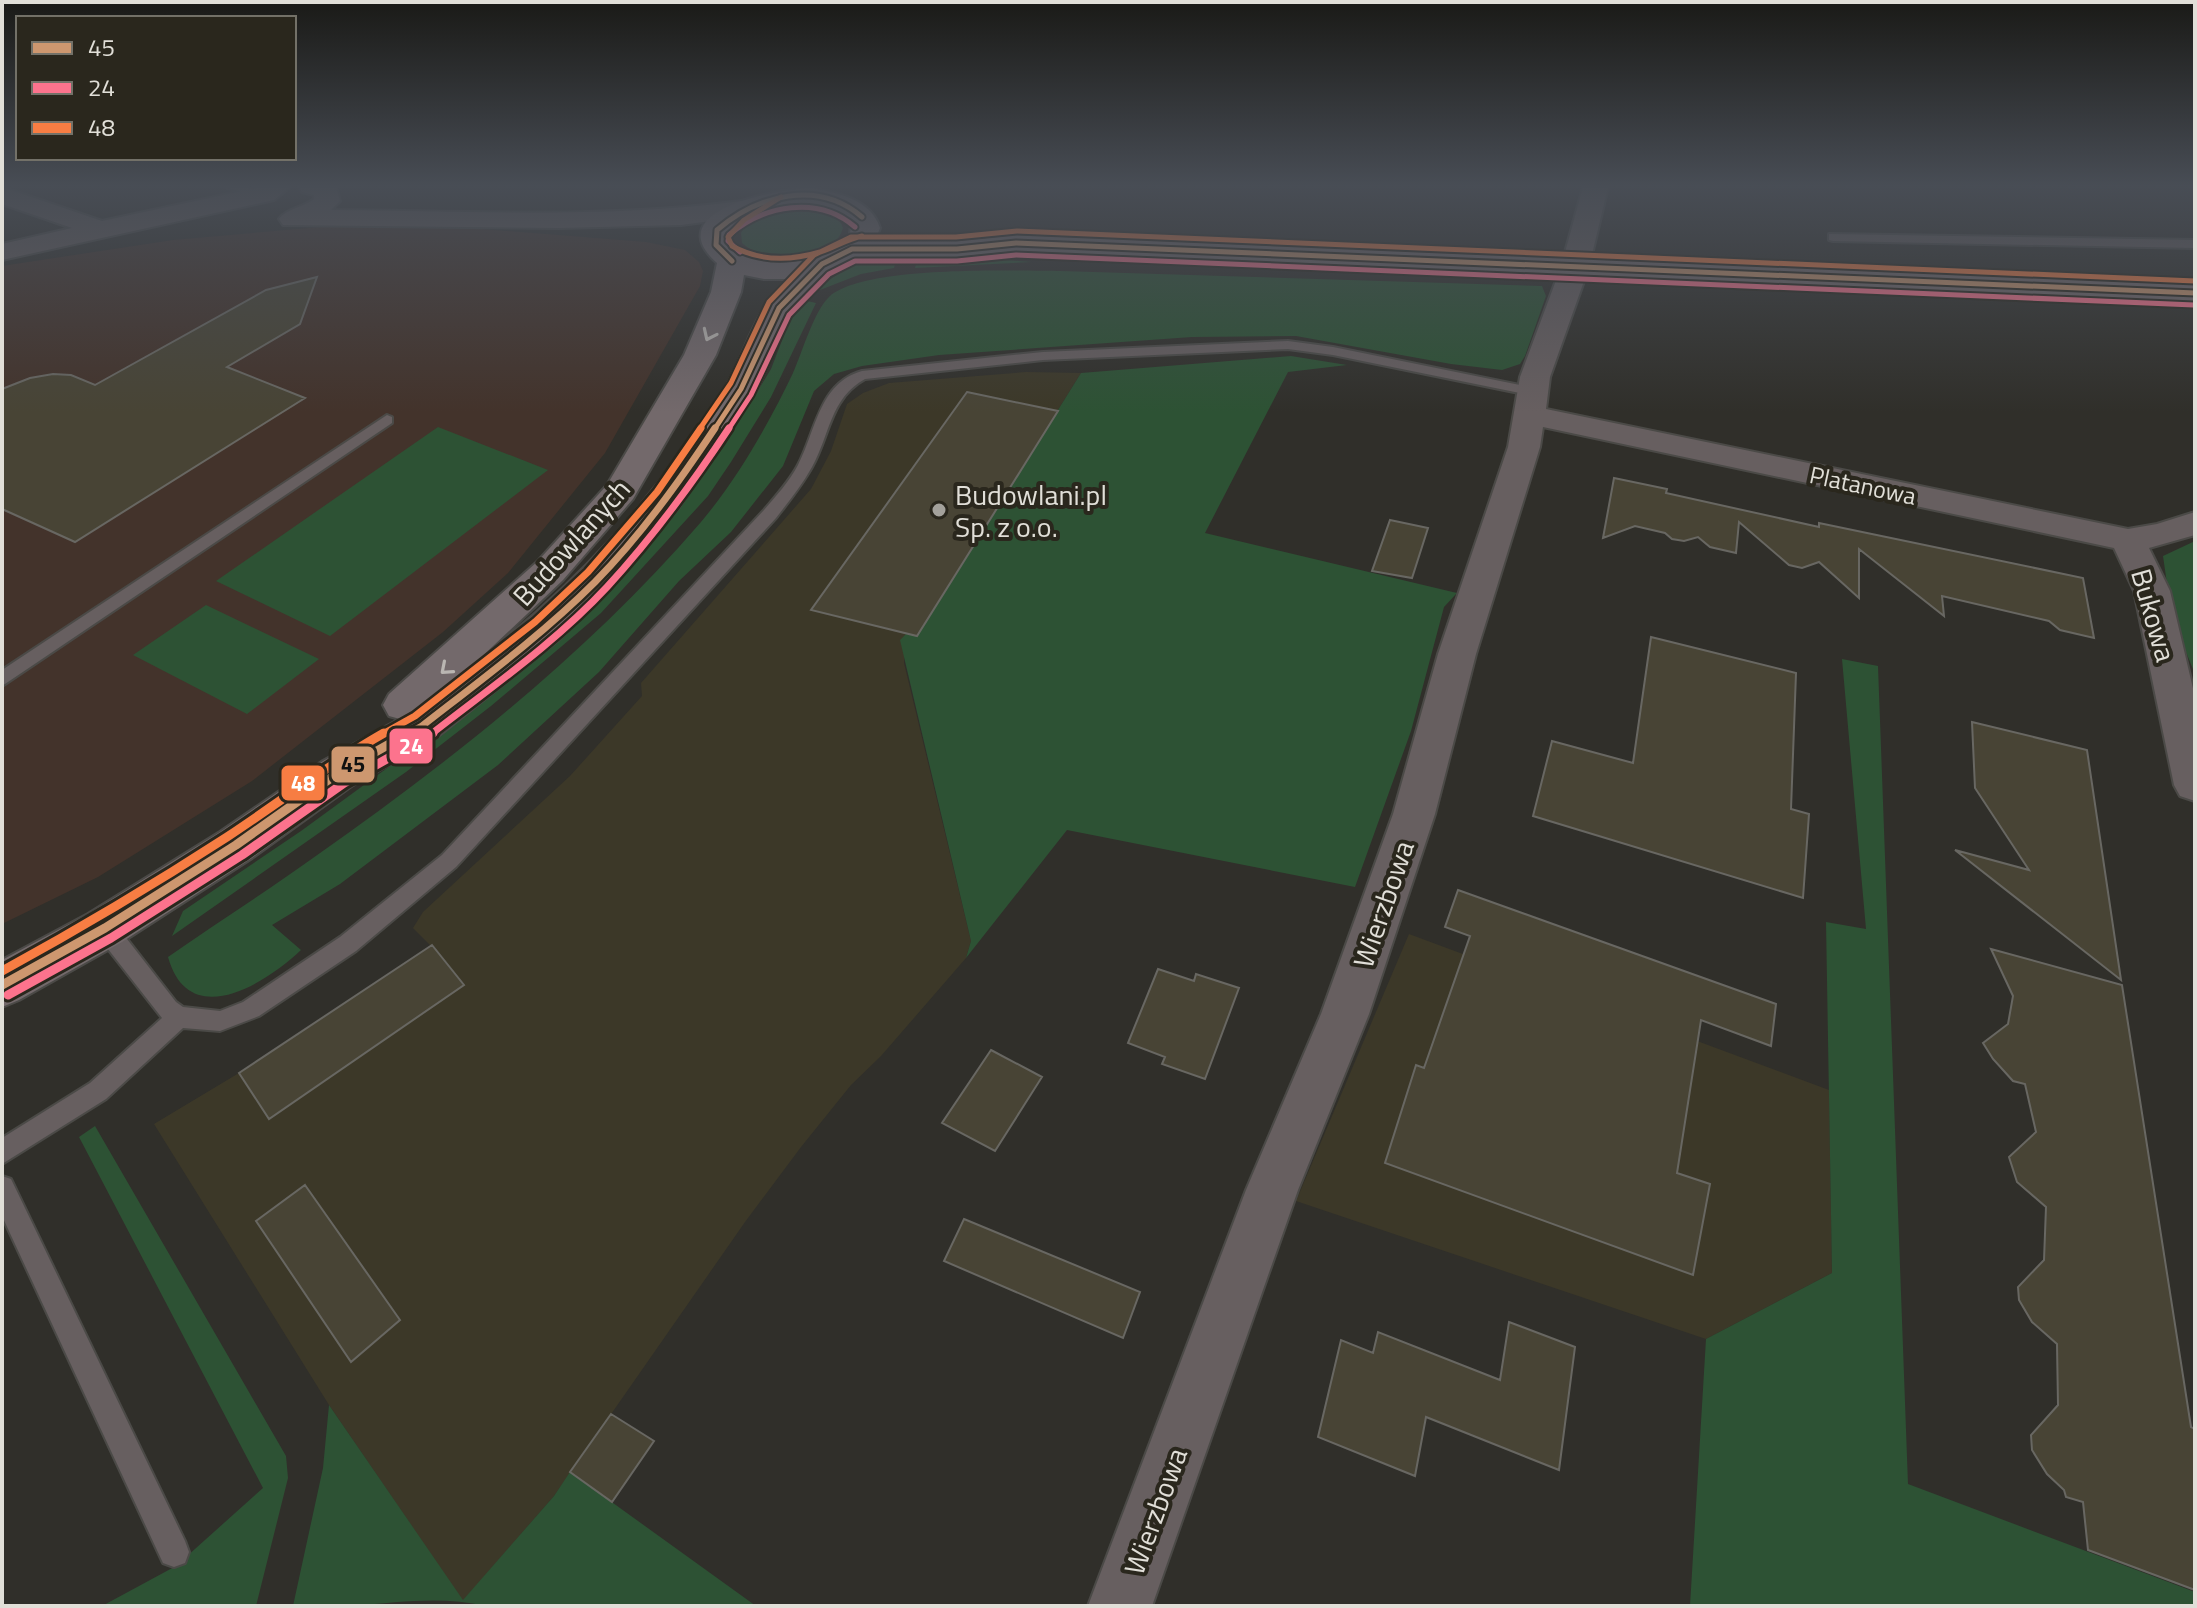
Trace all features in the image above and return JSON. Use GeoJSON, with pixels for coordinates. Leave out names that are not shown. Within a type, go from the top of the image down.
{"type":"FeatureCollection","features":[{"type":"Feature","properties":{"kind":"street","name":"Budowlanych"},"geometry":{"type":"LineString","coordinates":[[338,773],[396,713],[550,571],[621,491],[700,355],[726,292],[725,262]]}},
{"type":"Feature","properties":{"kind":"street"},"geometry":{"type":"LineString","coordinates":[[744,262],[758,268],[779,270],[812,262]]}},
{"type":"Feature","properties":{"kind":"street","name":"Budowlanych"},"geometry":{"type":"LineString","coordinates":[[2,985],[105,928],[236,845],[338,773],[422,726],[519,651],[603,573],[686,474],[741,389],[781,304],[830,262]]}},
{"type":"Feature","properties":{"kind":"street"},"geometry":{"type":"LineString","coordinates":[[1459,262],[2195,293]]}},
{"type":"Feature","properties":{"kind":"street","name":"Wierzbowa"},"geometry":{"type":"LineString","coordinates":[[1120,1606],[1272,1190],[1355,984],[1414,814],[1457,654],[1524,447],[1538,369],[1576,262]]}},
{"type":"Feature","properties":{"kind":"street","name":"Platanowa"},"geometry":{"type":"LineString","coordinates":[[1532,404],[2128,540],[2154,537],[2195,523]]}},
{"type":"Feature","properties":{"kind":"street","name":"Bukowa"},"geometry":{"type":"LineString","coordinates":[[2128,540],[2152,591],[2188,724],[2195,785]]}},
{"type":"Feature","properties":{"kind":"lane"},"geometry":{"type":"LineString","coordinates":[[105,928],[168,1009],[179,1017],[220,1021],[251,1009],[348,944],[449,861],[770,514],[804,469],[833,397],[853,378],[873,372],[992,360],[1288,345],[1385,361],[1532,404]]}},
{"type":"Feature","properties":{"kind":"lane"},"geometry":{"type":"LineString","coordinates":[[2,679],[387,420]]}},
{"type":"Feature","properties":{"kind":"lane"},"geometry":{"type":"LineString","coordinates":[[2,1152],[98,1091],[179,1017]]}},
{"type":"Feature","properties":{"kind":"lane"},"geometry":{"type":"LineString","coordinates":[[2,1188],[174,1552]]}},
{"type":"Feature","properties":{"kind":"shaded area"},"geometry":{"type":"Polygon","coordinates":[[[28,262],[699,262],[703,271],[700,286],[605,453],[508,573],[443,632],[252,781],[98,877],[2,924],[2,266],[28,262]]]}},
{"type":"Feature","properties":{"kind":"shaded area"},"geometry":{"type":"Polygon","coordinates":[[[1026,372],[1081,373],[917,636],[906,634],[904,663],[971,941],[966,958],[881,1056],[851,1085],[801,1147],[554,1496],[463,1601],[329,1405],[154,1124],[239,1073],[431,946],[413,928],[423,912],[570,776],[642,696],[641,683],[811,489],[831,451],[847,404],[863,393],[889,383],[1026,372]]]}},
{"type":"Feature","properties":{"kind":"shaded area"},"geometry":{"type":"Polygon","coordinates":[[[1409,934],[1829,1090],[1832,1273],[1706,1339],[1296,1201],[1409,934]]]}},
{"type":"Feature","properties":{"kind":"green space"},"geometry":{"type":"Polygon","coordinates":[[[858,262],[896,262],[894,268],[861,274],[820,290],[814,289],[858,262]]]}},
{"type":"Feature","properties":{"kind":"green space"},"geometry":{"type":"Polygon","coordinates":[[[917,262],[1031,262],[915,268],[917,262]]]}},
{"type":"Feature","properties":{"kind":"green space"},"geometry":{"type":"Polygon","coordinates":[[[1061,271],[1542,286],[1546,296],[1525,356],[1520,364],[1502,370],[1296,336],[1192,337],[939,355],[862,366],[834,374],[814,391],[783,466],[731,532],[679,581],[599,672],[498,765],[340,884],[272,925],[301,950],[268,976],[229,994],[210,997],[193,992],[178,980],[168,957],[366,821],[468,743],[566,660],[658,570],[715,505],[740,469],[783,393],[813,322],[829,297],[847,287],[873,279],[904,275],[1061,271]]]}},
{"type":"Feature","properties":{"kind":"green space"},"geometry":{"type":"Polygon","coordinates":[[[803,300],[816,303],[771,397],[731,462],[708,496],[601,613],[491,706],[406,772],[172,936],[183,911],[301,831],[457,717],[635,557],[683,502],[725,445],[771,369],[788,325],[803,300]]]}},
{"type":"Feature","properties":{"kind":"green space"},"geometry":{"type":"Polygon","coordinates":[[[1291,356],[1347,365],[1288,372],[1205,533],[1457,593],[1444,607],[1411,731],[1355,887],[1067,830],[966,958],[971,941],[900,640],[906,634],[917,636],[1081,373],[1291,356]]]}},
{"type":"Feature","properties":{"kind":"green space"},"geometry":{"type":"Polygon","coordinates":[[[438,427],[548,470],[330,636],[216,581],[438,427]]]}},
{"type":"Feature","properties":{"kind":"green space"},"geometry":{"type":"Polygon","coordinates":[[[2195,541],[2195,674],[2172,618],[2163,556],[2195,541]]]}},
{"type":"Feature","properties":{"kind":"green space"},"geometry":{"type":"Polygon","coordinates":[[[206,605],[319,659],[247,714],[133,655],[206,605]]]}},
{"type":"Feature","properties":{"kind":"green space"},"geometry":{"type":"Polygon","coordinates":[[[1842,659],[1878,666],[1908,1484],[2195,1592],[2195,1606],[1690,1606],[1706,1339],[1832,1273],[1826,922],[1866,929],[1842,659]]]}},
{"type":"Feature","properties":{"kind":"green space"},"geometry":{"type":"Polygon","coordinates":[[[95,1126],[286,1456],[288,1478],[256,1606],[102,1606],[176,1566],[263,1488],[79,1137],[95,1126]]]}},
{"type":"Feature","properties":{"kind":"green space"},"geometry":{"type":"Polygon","coordinates":[[[329,1405],[463,1600],[554,1496],[570,1472],[756,1606],[486,1606],[437,1601],[293,1606],[323,1468],[329,1405]]]}},
{"type":"Feature","properties":{"kind":"building"},"geometry":{"type":"Polygon","coordinates":[[[317,277],[300,324],[227,367],[305,398],[75,542],[2,509],[2,389],[30,378],[53,374],[71,375],[95,385],[266,290],[317,277]]]}},
{"type":"Feature","properties":{"kind":"building","name":"Budowlani.pl Sp. z o.o."},"geometry":{"type":"Polygon","coordinates":[[[967,392],[1058,411],[917,636],[811,610],[967,392]]]}},
{"type":"Feature","properties":{"kind":"building"},"geometry":{"type":"Polygon","coordinates":[[[1614,478],[1667,489],[1666,493],[1819,527],[1819,523],[2083,578],[2094,638],[2060,630],[2049,621],[1942,596],[1944,616],[1859,549],[1859,598],[1819,562],[1802,568],[1789,565],[1739,522],[1736,553],[1710,547],[1698,537],[1684,541],[1672,539],[1665,533],[1635,526],[1603,538],[1614,478]]]}},
{"type":"Feature","properties":{"kind":"building"},"geometry":{"type":"Polygon","coordinates":[[[1390,520],[1428,528],[1412,578],[1372,571],[1390,520]]]}},
{"type":"Feature","properties":{"kind":"building"},"geometry":{"type":"Polygon","coordinates":[[[1651,637],[1796,673],[1791,809],[1809,814],[1803,898],[1533,816],[1552,741],[1633,763],[1651,637]]]}},
{"type":"Feature","properties":{"kind":"building"},"geometry":{"type":"Polygon","coordinates":[[[1972,722],[2087,750],[2121,980],[1955,850],[2029,870],[1975,788],[1972,722]]]}},
{"type":"Feature","properties":{"kind":"building"},"geometry":{"type":"Polygon","coordinates":[[[1458,890],[1776,1004],[1771,1046],[1701,1020],[1677,1173],[1710,1184],[1693,1275],[1385,1163],[1416,1065],[1424,1068],[1470,936],[1445,927],[1458,890]]]}},
{"type":"Feature","properties":{"kind":"building"},"geometry":{"type":"Polygon","coordinates":[[[432,945],[464,985],[269,1119],[239,1073],[432,945]]]}},
{"type":"Feature","properties":{"kind":"building"},"geometry":{"type":"Polygon","coordinates":[[[1991,949],[2122,985],[2191,1427],[2195,1429],[2195,1590],[2088,1550],[2083,1502],[2066,1497],[2064,1490],[2047,1474],[2032,1450],[2031,1435],[2058,1405],[2057,1344],[2032,1322],[2019,1300],[2018,1287],[2044,1260],[2046,1207],[2017,1182],[2009,1157],[2036,1132],[2025,1084],[2013,1081],[1983,1043],[2008,1024],[2013,996],[1991,949]]]}},
{"type":"Feature","properties":{"kind":"building"},"geometry":{"type":"Polygon","coordinates":[[[1158,969],[1194,981],[1196,974],[1239,988],[1205,1079],[1162,1064],[1165,1057],[1128,1043],[1158,969]]]}},
{"type":"Feature","properties":{"kind":"building"},"geometry":{"type":"Polygon","coordinates":[[[991,1050],[1042,1077],[995,1151],[942,1123],[991,1050]]]}},
{"type":"Feature","properties":{"kind":"building"},"geometry":{"type":"Polygon","coordinates":[[[305,1185],[400,1320],[351,1362],[256,1221],[305,1185]]]}},
{"type":"Feature","properties":{"kind":"building"},"geometry":{"type":"Polygon","coordinates":[[[964,1219],[1140,1292],[1123,1338],[944,1261],[964,1219]]]}},
{"type":"Feature","properties":{"kind":"building"},"geometry":{"type":"Polygon","coordinates":[[[1509,1322],[1575,1347],[1559,1470],[1426,1417],[1415,1476],[1318,1437],[1341,1340],[1373,1353],[1378,1332],[1500,1380],[1509,1322]]]}},
{"type":"Feature","properties":{"kind":"building"},"geometry":{"type":"Polygon","coordinates":[[[611,1414],[654,1441],[612,1502],[570,1472],[611,1414]]]}},
{"type":"Feature","properties":{"kind":"transit line","name":"48"},"geometry":{"type":"LineString","coordinates":[[2,971],[99,918],[229,835],[331,763],[415,716],[535,622],[588,572],[657,492],[731,383],[769,302],[807,262]]}},
{"type":"Feature","properties":{"kind":"transit line","name":"45"},"geometry":{"type":"LineString","coordinates":[[2,985],[105,928],[236,845],[338,773],[422,726],[543,631],[597,580],[667,499],[741,389],[779,308],[826,262]]}},
{"type":"Feature","properties":{"kind":"transit line","name":"24"},"geometry":{"type":"LineString","coordinates":[[8,995],[111,938],[242,855],[344,783],[429,736],[551,640],[606,588],[677,506],[751,395],[789,315],[829,274],[853,262]]}},
{"type":"Feature","properties":{"kind":"transit line","name":"24"},"geometry":{"type":"LineString","coordinates":[[1182,262],[2194,305]]}},
{"type":"Feature","properties":{"kind":"transit line","name":"45"},"geometry":{"type":"LineString","coordinates":[[1465,262],[2195,293]]}},
{"type":"Feature","properties":{"kind":"transit line","name":"48"},"geometry":{"type":"LineString","coordinates":[[1748,262],[2195,281]]}},
{"type":"Feature","properties":{"kind":"place","name":"Budowlani.pl Sp. z o.o."},"geometry":{"type":"Point","coordinates":[939,510]}}]}
